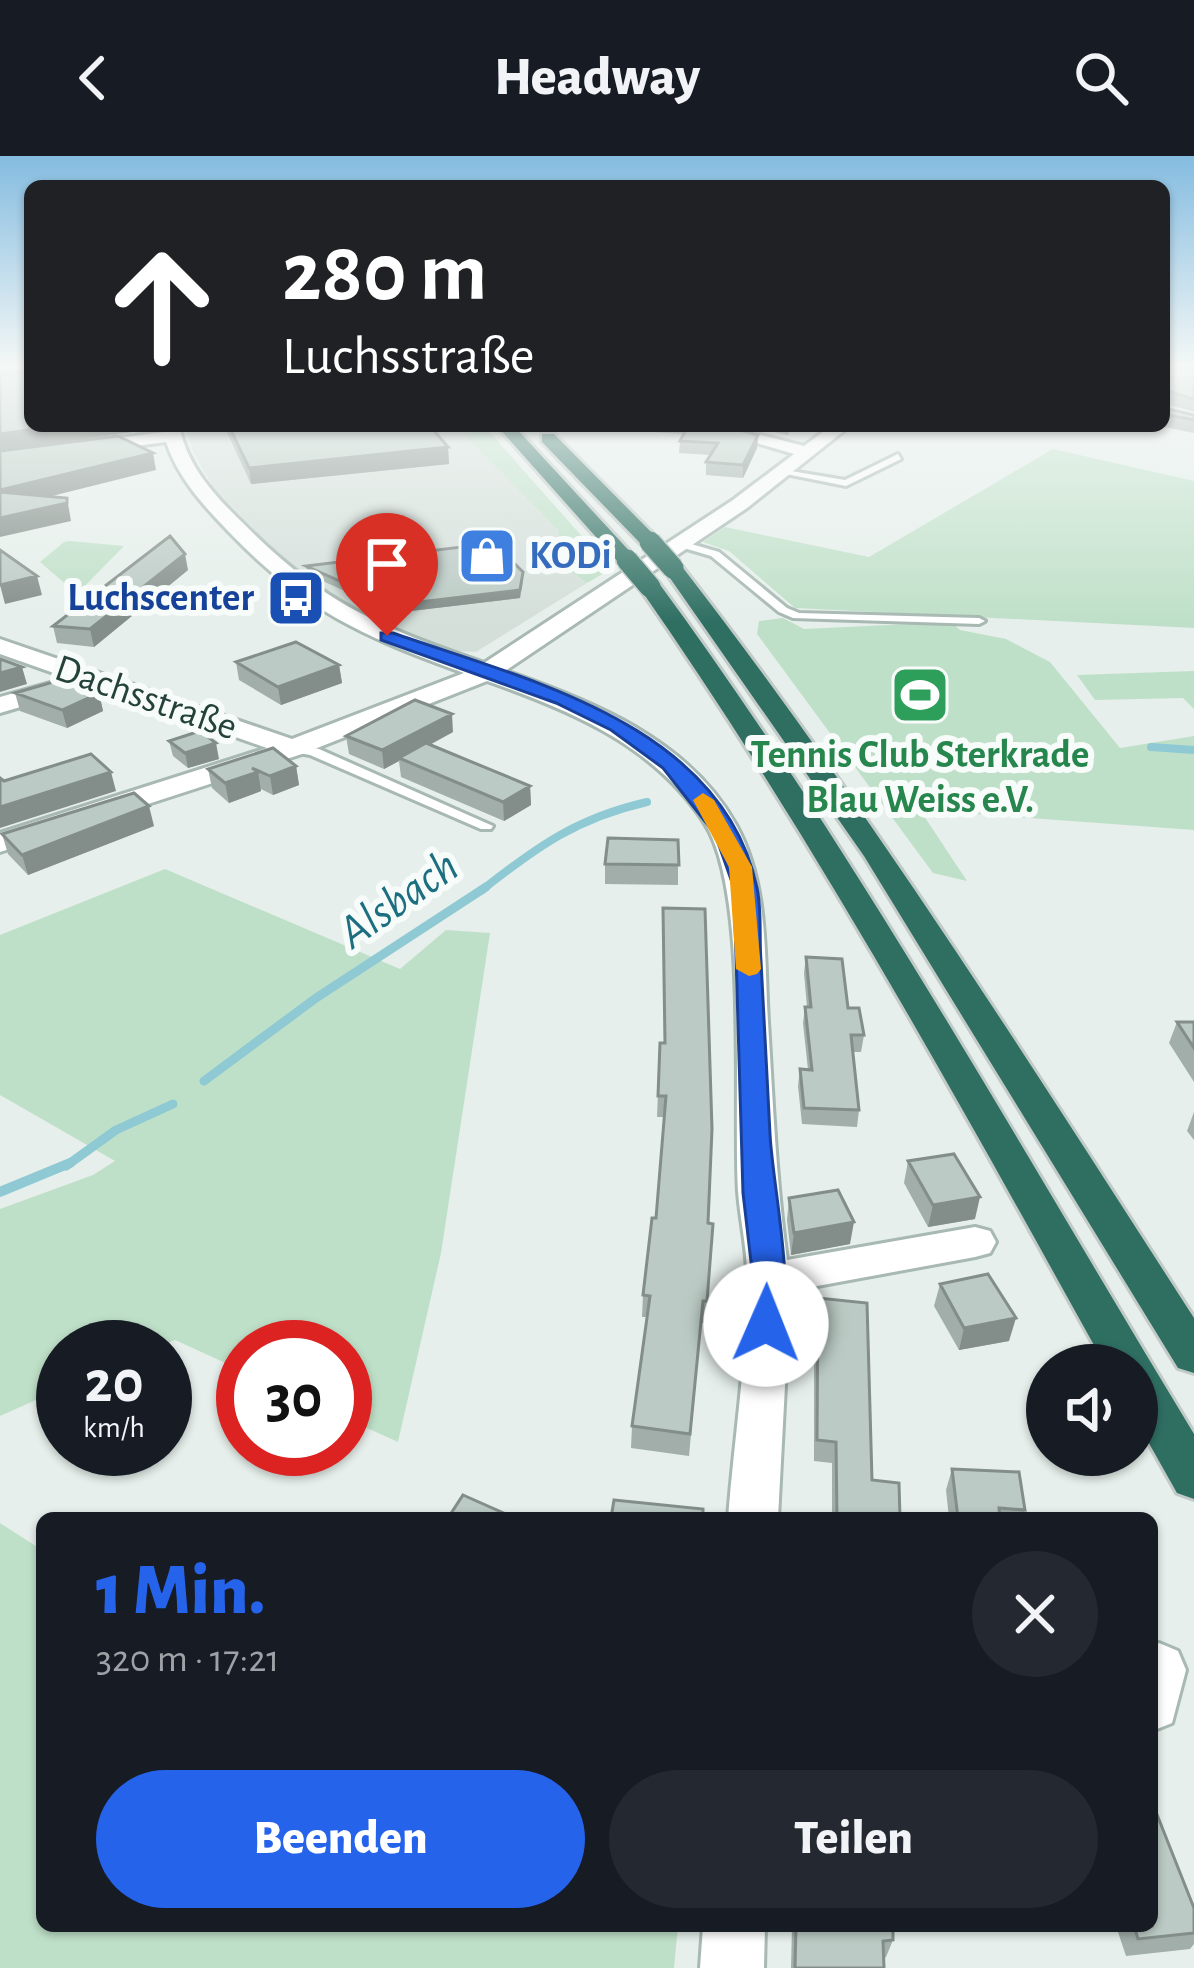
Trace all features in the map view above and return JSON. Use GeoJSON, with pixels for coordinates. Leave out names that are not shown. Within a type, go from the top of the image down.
{"type":"FeatureCollection","features":[{"type":"Feature","properties":{"kind":"highway"},"geometry":{"type":"LineString","coordinates":[[529,453],[627,560],[664,560]]}},
{"type":"Feature","properties":{"kind":"highway"},"geometry":{"type":"LineString","coordinates":[[561,453],[664,560],[758,676],[950,961],[1194,1355]]}},
{"type":"Feature","properties":{"kind":"highway"},"geometry":{"type":"LineString","coordinates":[[664,560],[737,703],[855,892],[1116,1344]]}},
{"type":"Feature","properties":{"kind":"highway"},"geometry":{"type":"LineString","coordinates":[[1158,1416],[1194,1478]]}},
{"type":"Feature","properties":{"kind":"street"},"geometry":{"type":"LineString","coordinates":[[0,459],[39,453]]}},
{"type":"Feature","properties":{"kind":"street"},"geometry":{"type":"LineString","coordinates":[[182,453],[202,492],[306,595],[387,636],[591,712],[645,744],[701,797],[733,847],[745,888],[758,1193],[770,1279],[753,1512]]}},
{"type":"Feature","properties":{"kind":"street"},"geometry":{"type":"LineString","coordinates":[[0,844],[292,748],[487,672],[664,560],[809,453]]}},
{"type":"Feature","properties":{"kind":"street","name":"Dachsstraße"},"geometry":{"type":"LineString","coordinates":[[0,646],[292,748]]}},
{"type":"Feature","properties":{"kind":"street"},"geometry":{"type":"LineString","coordinates":[[0,705],[89,679]]}},
{"type":"Feature","properties":{"kind":"street"},"geometry":{"type":"LineString","coordinates":[[770,1279],[974,1242]]}},
{"type":"Feature","properties":{"kind":"street"},"geometry":{"type":"LineString","coordinates":[[732,1968],[734,1932]]}},
{"type":"Feature","properties":{"kind":"lane"},"geometry":{"type":"LineString","coordinates":[[785,473],[846,483],[898,457]]}},
{"type":"Feature","properties":{"kind":"lane"},"geometry":{"type":"LineString","coordinates":[[664,560],[715,554],[783,610],[797,616],[979,621]]}},
{"type":"Feature","properties":{"kind":"lane"},"geometry":{"type":"LineString","coordinates":[[292,748],[314,752],[486,826]]}},
{"type":"Feature","properties":{"kind":"shaded area"},"geometry":{"type":"Polygon","coordinates":[[[193,453],[482,453],[560,531],[558,562],[587,583],[476,652],[455,651],[395,629],[311,584],[213,487],[193,453]]]}},
{"type":"Feature","properties":{"kind":"green space"},"geometry":{"type":"Polygon","coordinates":[[[482,453],[508,453],[611,569],[587,583],[558,562],[559,531],[482,453]]]}},
{"type":"Feature","properties":{"kind":"green space"},"geometry":{"type":"Polygon","coordinates":[[[1047,453],[1069,453],[1194,481],[1194,628],[795,608],[729,551],[703,542],[725,527],[869,557],[1047,453]]]}},
{"type":"Feature","properties":{"kind":"green space"},"geometry":{"type":"Polygon","coordinates":[[[64,542],[124,546],[77,594],[40,562],[64,542]]]}},
{"type":"Feature","properties":{"kind":"green space","name":"Tennis Club Sterkrade Blau Weiss e.V."},"geometry":{"type":"Polygon","coordinates":[[[783,618],[804,629],[951,622],[960,630],[1006,639],[1050,662],[1120,748],[1194,736],[1194,830],[920,810],[967,881],[933,873],[757,634],[759,621],[783,618]]]}},
{"type":"Feature","properties":{"kind":"green space"},"geometry":{"type":"Polygon","coordinates":[[[1194,671],[1194,709],[1183,698],[1095,700],[1077,675],[1194,671]]]}},
{"type":"Feature","properties":{"kind":"green space"},"geometry":{"type":"Polygon","coordinates":[[[165,869],[400,969],[446,930],[490,933],[441,1253],[398,1442],[372,1430],[372,1320],[216,1320],[216,1359],[192,1348],[192,1320],[36,1320],[36,1400],[0,1416],[0,1209],[93,1175],[115,1161],[0,1095],[0,935],[165,869]]]}},
{"type":"Feature","properties":{"kind":"green space"},"geometry":{"type":"Polygon","coordinates":[[[0,1523],[36,1546],[36,1932],[677,1932],[674,1968],[0,1968],[0,1523]]]}},
{"type":"Feature","properties":{"kind":"building"},"geometry":{"type":"Polygon","coordinates":[[[0,453],[153,453],[0,490],[0,453]]]}},
{"type":"Feature","properties":{"kind":"building"},"geometry":{"type":"Polygon","coordinates":[[[242,453],[395,453],[249,468],[242,453]]]}},
{"type":"Feature","properties":{"kind":"building"},"geometry":{"type":"Polygon","coordinates":[[[712,453],[749,453],[743,465],[706,462],[712,453]]]}},
{"type":"Feature","properties":{"kind":"building"},"geometry":{"type":"Polygon","coordinates":[[[0,492],[67,498],[67,503],[0,518],[0,492]]]}},
{"type":"Feature","properties":{"kind":"building"},"geometry":{"type":"Polygon","coordinates":[[[170,536],[185,554],[90,629],[53,626],[170,536]]]}},
{"type":"Feature","properties":{"kind":"building"},"geometry":{"type":"Polygon","coordinates":[[[494,543],[523,572],[520,590],[394,605],[306,566],[494,543]]]}},
{"type":"Feature","properties":{"kind":"building"},"geometry":{"type":"Polygon","coordinates":[[[0,550],[37,576],[0,585],[0,550]]]}},
{"type":"Feature","properties":{"kind":"building"},"geometry":{"type":"Polygon","coordinates":[[[296,642],[339,665],[278,687],[236,662],[296,642]]]}},
{"type":"Feature","properties":{"kind":"building"},"geometry":{"type":"Polygon","coordinates":[[[0,659],[22,667],[0,673],[0,659]]]}},
{"type":"Feature","properties":{"kind":"building"},"geometry":{"type":"Polygon","coordinates":[[[60,680],[99,693],[62,710],[15,693],[60,680]]]}},
{"type":"Feature","properties":{"kind":"building"},"geometry":{"type":"Polygon","coordinates":[[[415,700],[452,714],[382,750],[346,736],[415,700]]]}},
{"type":"Feature","properties":{"kind":"building"},"geometry":{"type":"Polygon","coordinates":[[[200,731],[216,743],[185,753],[169,741],[200,731]]]}},
{"type":"Feature","properties":{"kind":"building"},"geometry":{"type":"Polygon","coordinates":[[[426,743],[530,786],[503,802],[399,758],[426,743]]]}},
{"type":"Feature","properties":{"kind":"building"},"geometry":{"type":"Polygon","coordinates":[[[273,748],[296,766],[270,776],[252,768],[258,772],[225,783],[208,769],[273,748]]]}},
{"type":"Feature","properties":{"kind":"building"},"geometry":{"type":"Polygon","coordinates":[[[91,754],[111,772],[0,807],[0,778],[4,781],[91,754]]]}},
{"type":"Feature","properties":{"kind":"building"},"geometry":{"type":"Polygon","coordinates":[[[134,793],[149,806],[22,855],[2,834],[134,793]]]}},
{"type":"Feature","properties":{"kind":"building"},"geometry":{"type":"Polygon","coordinates":[[[608,838],[678,840],[679,865],[605,864],[608,838]]]}},
{"type":"Feature","properties":{"kind":"building"},"geometry":{"type":"Polygon","coordinates":[[[663,908],[705,909],[712,1129],[708,1223],[713,1224],[690,1434],[632,1426],[650,1296],[643,1295],[652,1218],[656,1218],[666,1096],[658,1096],[660,1043],[665,1043],[663,908]]]}},
{"type":"Feature","properties":{"kind":"building"},"geometry":{"type":"Polygon","coordinates":[[[806,957],[842,959],[848,1008],[859,1008],[864,1035],[851,1035],[859,1110],[804,1108],[800,1069],[812,1070],[805,1007],[811,1007],[806,957]]]}},
{"type":"Feature","properties":{"kind":"building"},"geometry":{"type":"Polygon","coordinates":[[[1177,1022],[1194,1022],[1194,1048],[1177,1022]]]}},
{"type":"Feature","properties":{"kind":"building"},"geometry":{"type":"Polygon","coordinates":[[[954,1154],[980,1197],[933,1205],[908,1161],[954,1154]]]}},
{"type":"Feature","properties":{"kind":"building"},"geometry":{"type":"Polygon","coordinates":[[[838,1190],[854,1222],[794,1233],[789,1198],[838,1190]]]}},
{"type":"Feature","properties":{"kind":"building"},"geometry":{"type":"Polygon","coordinates":[[[988,1274],[1016,1318],[964,1328],[940,1284],[988,1274]]]}},
{"type":"Feature","properties":{"kind":"building"},"geometry":{"type":"Polygon","coordinates":[[[818,1298],[867,1303],[872,1480],[899,1483],[900,1512],[837,1512],[836,1442],[817,1440],[818,1298]]]}},
{"type":"Feature","properties":{"kind":"building"},"geometry":{"type":"Polygon","coordinates":[[[952,1469],[1019,1472],[1025,1510],[957,1512],[952,1469]]]}},
{"type":"Feature","properties":{"kind":"building"},"geometry":{"type":"Polygon","coordinates":[[[463,1495],[501,1512],[452,1512],[463,1495]]]}},
{"type":"Feature","properties":{"kind":"building"},"geometry":{"type":"Polygon","coordinates":[[[614,1500],[703,1509],[703,1512],[612,1512],[614,1500]]]}},
{"type":"Feature","properties":{"kind":"building"},"geometry":{"type":"Polygon","coordinates":[[[1158,1817],[1194,1908],[1194,1933],[1138,1939],[1136,1932],[1158,1932],[1158,1817]]]}},
{"type":"Feature","properties":{"kind":"building"},"geometry":{"type":"Polygon","coordinates":[[[796,1932],[893,1932],[893,1940],[883,1941],[884,1968],[795,1968],[796,1932]]]}},
{"type":"Feature","properties":{"kind":"waterway","name":"Alsbach"},"geometry":{"type":"LineString","coordinates":[[1151,747],[1194,750]]}},
{"type":"Feature","properties":{"kind":"waterway","name":"Alsbach"},"geometry":{"type":"LineString","coordinates":[[486,887],[559,835],[647,802]]}},
{"type":"Feature","properties":{"kind":"waterway","name":"Alsbach"},"geometry":{"type":"LineString","coordinates":[[204,1081],[316,998],[486,887]]}},
{"type":"Feature","properties":{"kind":"waterway","name":"Alsbach"},"geometry":{"type":"LineString","coordinates":[[482,890],[486,887]]}},
{"type":"Feature","properties":{"kind":"waterway","name":"Alsbach"},"geometry":{"type":"LineString","coordinates":[[66,1166],[116,1130],[173,1104]]}},
{"type":"Feature","properties":{"kind":"waterway","name":"Alsbach"},"geometry":{"type":"LineString","coordinates":[[0,1192],[70,1163]]}},
{"type":"Feature","properties":{"kind":"slow traffic"},"geometry":{"type":"LineString","coordinates":[[703,800],[726,834],[740,867],[749,969]]}},
{"type":"Feature","properties":{"kind":"place","name":"KODi"},"geometry":{"type":"Point","coordinates":[487,556]}},
{"type":"Feature","properties":{"kind":"place","name":"Luchscenter"},"geometry":{"type":"Point","coordinates":[296,598]}},
{"type":"Feature","properties":{"kind":"place","name":"Tennis Club Sterkrade Blau Weiss e.V."},"geometry":{"type":"Point","coordinates":[920,695]}},
{"type":"Feature","properties":{"kind":"route"},"geometry":{"type":"LineString","coordinates":[[387,636],[563,699],[618,726],[670,764],[726,834],[745,888],[758,1193],[770,1279],[766,1324]]}}]}
